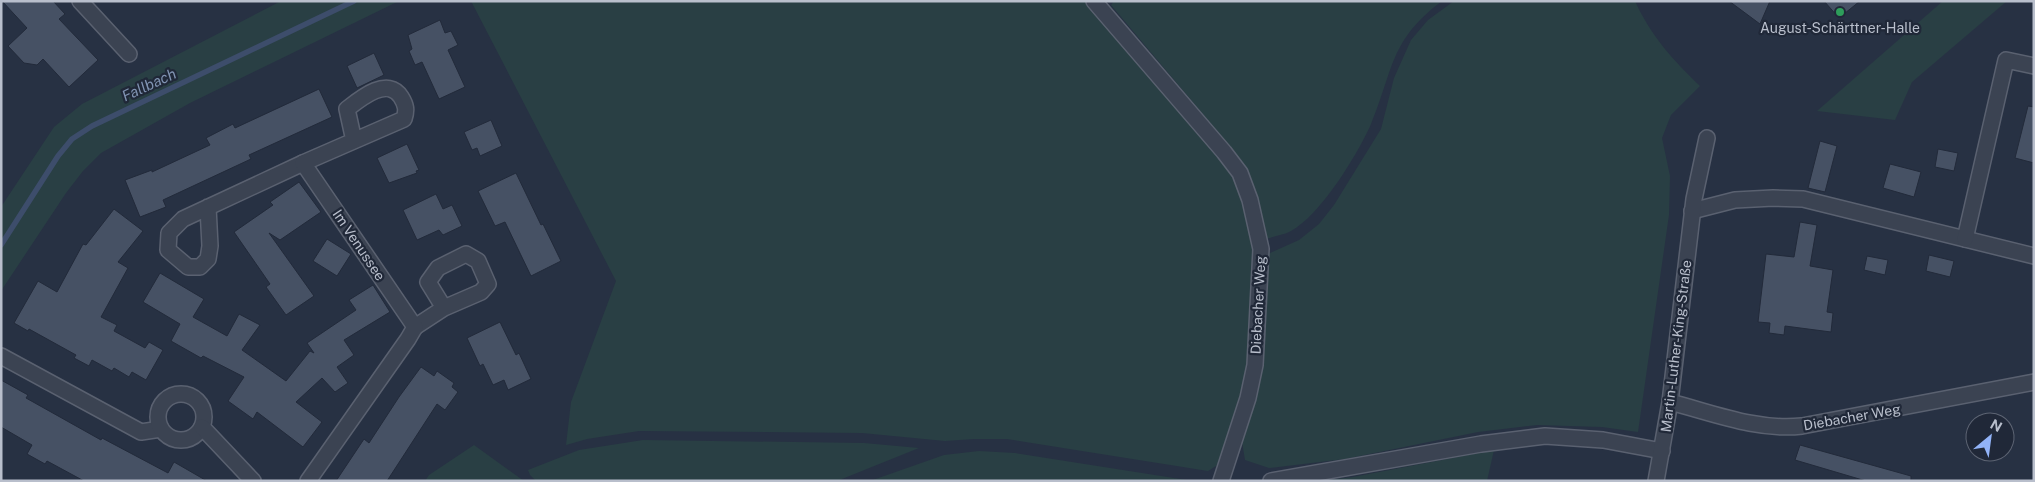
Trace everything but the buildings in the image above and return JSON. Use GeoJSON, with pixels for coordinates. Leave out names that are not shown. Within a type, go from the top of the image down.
{"type":"FeatureCollection","features":[{"type":"Feature","properties":{"kind":"street"},"geometry":{"type":"LineString","coordinates":[[80,1],[129,54]]}},
{"type":"Feature","properties":{"kind":"street","name":"Diebacher Weg"},"geometry":{"type":"LineString","coordinates":[[1094,1],[1224,152],[1240,173],[1250,200],[1261,249],[1255,365],[1248,398],[1221,481]]}},
{"type":"Feature","properties":{"kind":"street"},"geometry":{"type":"LineString","coordinates":[[1965,239],[2006,60],[2034,66]]}},
{"type":"Feature","properties":{"kind":"street","name":"Martin-Luther-King-Straße"},"geometry":{"type":"LineString","coordinates":[[1656,481],[1670,402],[1692,211],[1707,138]]}},
{"type":"Feature","properties":{"kind":"street"},"geometry":{"type":"LineString","coordinates":[[208,207],[354,140]]}},
{"type":"Feature","properties":{"kind":"street","name":"Im Venussee"},"geometry":{"type":"LineString","coordinates":[[303,163],[415,327]]}},
{"type":"Feature","properties":{"kind":"street"},"geometry":{"type":"LineString","coordinates":[[1692,211],[1735,200],[1803,199],[2034,256]]}},
{"type":"Feature","properties":{"kind":"street"},"geometry":{"type":"LineString","coordinates":[[308,481],[415,327],[444,308]]}},
{"type":"Feature","properties":{"kind":"street"},"geometry":{"type":"LineString","coordinates":[[1,356],[141,432],[161,429]]}},
{"type":"Feature","properties":{"kind":"street","name":"Diebacher Weg"},"geometry":{"type":"LineString","coordinates":[[1670,402],[1745,422],[1783,428],[2034,382]]}},
{"type":"Feature","properties":{"kind":"street"},"geometry":{"type":"LineString","coordinates":[[175,394],[187,396],[198,403],[203,411],[202,428],[196,435],[188,439],[174,440],[164,434],[161,429],[158,420],[159,408],[162,403],[175,394]]}},
{"type":"Feature","properties":{"kind":"street"},"geometry":{"type":"LineString","coordinates":[[202,428],[253,481]]}},
{"type":"Feature","properties":{"kind":"street"},"geometry":{"type":"LineString","coordinates":[[1271,481],[1481,444],[1545,436],[1604,440],[1662,451]]}},
{"type":"Feature","properties":{"kind":"green space"},"geometry":{"type":"Polygon","coordinates":[[[281,1],[399,1],[190,103],[101,153],[83,171],[66,193],[1,291],[1,207],[54,127],[82,104],[281,1]]]}},
{"type":"Feature","properties":{"kind":"green space"},"geometry":{"type":"Polygon","coordinates":[[[471,1],[1088,1],[1236,176],[1257,250],[1250,365],[1243,397],[1221,463],[1208,471],[1007,439],[945,441],[862,433],[639,431],[587,439],[566,445],[571,402],[616,281],[471,1]]]}},
{"type":"Feature","properties":{"kind":"green space"},"geometry":{"type":"Polygon","coordinates":[[[1114,1],[1442,1],[1412,29],[1402,43],[1365,137],[1348,167],[1326,198],[1302,223],[1288,232],[1266,239],[1247,172],[1234,151],[1111,5],[1114,1]]]}},
{"type":"Feature","properties":{"kind":"green space"},"geometry":{"type":"Polygon","coordinates":[[[1454,1],[1635,1],[1641,14],[1663,47],[1700,86],[1671,115],[1662,138],[1670,176],[1669,215],[1638,432],[1602,427],[1537,425],[1478,432],[1345,459],[1269,468],[1245,460],[1242,442],[1256,398],[1263,364],[1268,254],[1299,240],[1319,224],[1334,205],[1381,129],[1394,78],[1411,40],[1428,20],[1454,1]]]}},
{"type":"Feature","properties":{"kind":"green space"},"geometry":{"type":"Polygon","coordinates":[[[1943,1],[2007,1],[1912,82],[1895,120],[1817,111],[1943,1]]]}},
{"type":"Feature","properties":{"kind":"green space"},"geometry":{"type":"Polygon","coordinates":[[[643,440],[864,443],[919,448],[837,481],[536,481],[528,470],[579,450],[643,440]]]}},
{"type":"Feature","properties":{"kind":"green space"},"geometry":{"type":"Polygon","coordinates":[[[474,445],[524,481],[425,481],[429,475],[474,445]]]}},
{"type":"Feature","properties":{"kind":"green space"},"geometry":{"type":"Polygon","coordinates":[[[1494,450],[1487,481],[1319,481],[1353,477],[1494,450]]]}},
{"type":"Feature","properties":{"kind":"green space"},"geometry":{"type":"Polygon","coordinates":[[[979,451],[1015,453],[1193,481],[870,481],[944,455],[979,451]]]}},
{"type":"Feature","properties":{"kind":"waterway","name":"Fallbach"},"geometry":{"type":"LineString","coordinates":[[1,245],[58,156],[72,139],[92,126],[354,1]]}},
{"type":"Feature","properties":{"kind":"place","name":"August-Schärttner-Halle"},"geometry":{"type":"Point","coordinates":[1840,12]}}]}
